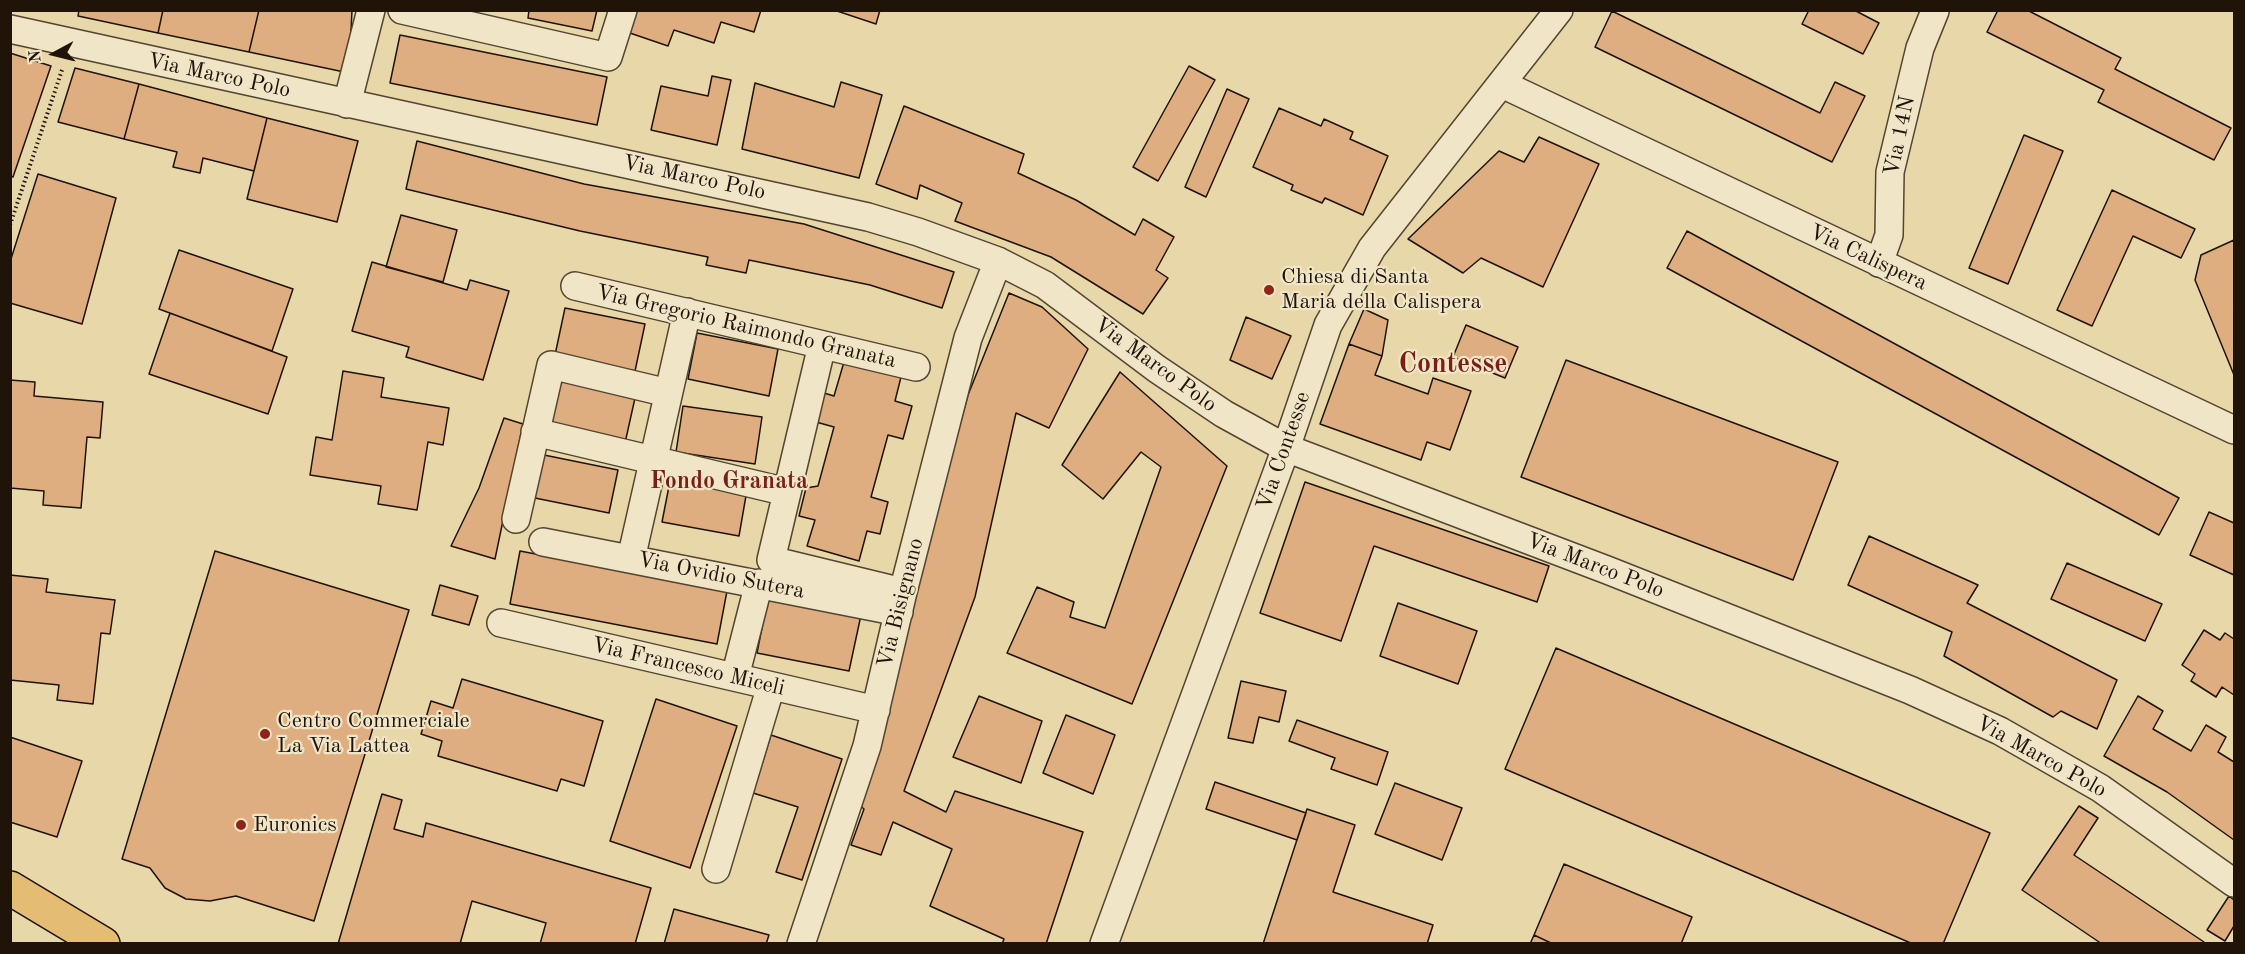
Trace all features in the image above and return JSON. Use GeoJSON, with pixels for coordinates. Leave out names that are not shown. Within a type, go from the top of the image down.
{"type":"FeatureCollection","features":[{"type":"Feature","properties":{"kind":"main road"},"geometry":{"type":"LineString","coordinates":[[10,888],[103,944]]}},
{"type":"Feature","properties":{"kind":"street"},"geometry":{"type":"LineString","coordinates":[[347,104],[372,10]]}},
{"type":"Feature","properties":{"kind":"street"},"geometry":{"type":"LineString","coordinates":[[402,10],[608,57],[623,10]]}},
{"type":"Feature","properties":{"kind":"street","name":"Via Contesse"},"geometry":{"type":"LineString","coordinates":[[1104,944],[1286,448],[1328,325],[1372,248],[1559,10]]}},
{"type":"Feature","properties":{"kind":"street","name":"Via 14N"},"geometry":{"type":"LineString","coordinates":[[1879,263],[1889,235],[1890,172],[1920,48],[1935,11]]}},
{"type":"Feature","properties":{"kind":"street","name":"Via Marco Polo"},"geometry":{"type":"LineString","coordinates":[[10,28],[70,44],[868,217],[918,232],[998,261],[1045,285],[1157,369],[1224,414],[1286,448],[1910,690],[2000,731],[2100,788],[2235,883]]}},
{"type":"Feature","properties":{"kind":"street","name":"Via Calispera"},"geometry":{"type":"LineString","coordinates":[[1502,84],[2235,430]]}},
{"type":"Feature","properties":{"kind":"street","name":"Via Bisignano"},"geometry":{"type":"LineString","coordinates":[[801,944],[867,746],[968,338],[998,261]]}},
{"type":"Feature","properties":{"kind":"street","name":"Via Gregorio Raimondo Granata"},"geometry":{"type":"LineString","coordinates":[[575,286],[916,367]]}},
{"type":"Feature","properties":{"kind":"street"},"geometry":{"type":"LineString","coordinates":[[631,559],[687,312]]}},
{"type":"Feature","properties":{"kind":"street"},"geometry":{"type":"LineString","coordinates":[[735,677],[787,492],[822,345]]}},
{"type":"Feature","properties":{"kind":"street"},"geometry":{"type":"LineString","coordinates":[[516,519],[551,365],[668,393]]}},
{"type":"Feature","properties":{"kind":"street"},"geometry":{"type":"LineString","coordinates":[[535,432],[787,492]]}},
{"type":"Feature","properties":{"kind":"street","name":"Via Ovidio Sutera"},"geometry":{"type":"LineString","coordinates":[[543,542],[631,559],[765,572],[901,602]]}},
{"type":"Feature","properties":{"kind":"street","name":"Via Francesco Miceli"},"geometry":{"type":"LineString","coordinates":[[501,624],[876,710]]}},
{"type":"Feature","properties":{"kind":"street"},"geometry":{"type":"LineString","coordinates":[[716,869],[771,686]]}},
{"type":"Feature","properties":{"kind":"path"},"geometry":{"type":"LineString","coordinates":[[10,225],[70,44]]}},
{"type":"Feature","properties":{"kind":"building"},"geometry":{"type":"Polygon","coordinates":[[[79,10],[163,10],[158,33],[78,16],[79,10]]]}},
{"type":"Feature","properties":{"kind":"building"},"geometry":{"type":"Polygon","coordinates":[[[163,10],[259,10],[249,52],[158,33],[163,10]]]}},
{"type":"Feature","properties":{"kind":"building"},"geometry":{"type":"Polygon","coordinates":[[[259,10],[352,10],[349,73],[249,52],[259,10]]]}},
{"type":"Feature","properties":{"kind":"building"},"geometry":{"type":"Polygon","coordinates":[[[529,10],[597,10],[592,31],[528,18],[529,10]]]}},
{"type":"Feature","properties":{"kind":"building"},"geometry":{"type":"Polygon","coordinates":[[[631,10],[761,10],[754,32],[721,22],[714,43],[674,30],[668,46],[624,31],[631,10]]]}},
{"type":"Feature","properties":{"kind":"building"},"geometry":{"type":"Polygon","coordinates":[[[834,10],[880,10],[876,24],[834,10]]]}},
{"type":"Feature","properties":{"kind":"building"},"geometry":{"type":"Polygon","coordinates":[[[1809,10],[1854,10],[1879,23],[1863,54],[1802,24],[1809,10]]]}},
{"type":"Feature","properties":{"kind":"building"},"geometry":{"type":"Polygon","coordinates":[[[1998,10],[2027,10],[2121,58],[2115,69],[2231,128],[2214,160],[2098,102],[2104,90],[1987,32],[1998,10]]]}},
{"type":"Feature","properties":{"kind":"building"},"geometry":{"type":"Polygon","coordinates":[[[1612,11],[1820,113],[1835,82],[1865,96],[1832,162],[1595,47],[1612,11]]]}},
{"type":"Feature","properties":{"kind":"building"},"geometry":{"type":"Polygon","coordinates":[[[400,35],[607,77],[597,125],[390,83],[400,35]]]}},
{"type":"Feature","properties":{"kind":"building"},"geometry":{"type":"Polygon","coordinates":[[[10,53],[51,66],[13,177],[10,176],[10,53]]]}},
{"type":"Feature","properties":{"kind":"building"},"geometry":{"type":"Polygon","coordinates":[[[1189,66],[1215,80],[1158,181],[1133,167],[1189,66]]]}},
{"type":"Feature","properties":{"kind":"building"},"geometry":{"type":"Polygon","coordinates":[[[75,68],[139,84],[124,139],[58,122],[75,68]]]}},
{"type":"Feature","properties":{"kind":"building"},"geometry":{"type":"Polygon","coordinates":[[[712,76],[731,80],[717,145],[651,130],[661,86],[708,96],[712,76]]]}},
{"type":"Feature","properties":{"kind":"building"},"geometry":{"type":"Polygon","coordinates":[[[841,82],[882,95],[859,178],[742,149],[755,83],[834,107],[841,82]]]}},
{"type":"Feature","properties":{"kind":"building"},"geometry":{"type":"Polygon","coordinates":[[[139,84],[267,118],[254,171],[203,158],[200,173],[173,167],[177,152],[124,139],[139,84]]]}},
{"type":"Feature","properties":{"kind":"building"},"geometry":{"type":"Polygon","coordinates":[[[1227,89],[1249,99],[1206,197],[1185,187],[1227,89]]]}},
{"type":"Feature","properties":{"kind":"building"},"geometry":{"type":"Polygon","coordinates":[[[904,106],[1024,154],[1018,173],[1076,200],[1135,235],[1143,219],[1174,237],[1156,270],[1168,278],[1143,314],[1051,257],[955,221],[962,203],[920,185],[917,199],[876,184],[904,106]]]}},
{"type":"Feature","properties":{"kind":"building"},"geometry":{"type":"Polygon","coordinates":[[[1279,108],[1321,126],[1324,119],[1353,132],[1350,139],[1388,156],[1363,215],[1325,198],[1322,203],[1291,190],[1293,185],[1253,167],[1279,108]]]}},
{"type":"Feature","properties":{"kind":"building"},"geometry":{"type":"Polygon","coordinates":[[[267,118],[358,141],[337,222],[247,199],[267,118]]]}},
{"type":"Feature","properties":{"kind":"building"},"geometry":{"type":"Polygon","coordinates":[[[2024,135],[2063,151],[2008,284],[1969,268],[2024,135]]]}},
{"type":"Feature","properties":{"kind":"building"},"geometry":{"type":"Polygon","coordinates":[[[1539,137],[1599,164],[1543,287],[1481,258],[1463,273],[1408,239],[1499,151],[1524,162],[1539,137]]]}},
{"type":"Feature","properties":{"kind":"building"},"geometry":{"type":"Polygon","coordinates":[[[417,141],[584,184],[804,224],[954,272],[942,308],[870,285],[749,260],[746,273],[706,265],[708,257],[580,231],[406,189],[417,141]]]}},
{"type":"Feature","properties":{"kind":"building"},"geometry":{"type":"Polygon","coordinates":[[[38,174],[116,198],[82,324],[10,303],[10,262],[38,174]]]}},
{"type":"Feature","properties":{"kind":"building"},"geometry":{"type":"Polygon","coordinates":[[[2112,190],[2195,229],[2181,258],[2133,236],[2092,326],[2057,310],[2112,190]]]}},
{"type":"Feature","properties":{"kind":"building"},"geometry":{"type":"Polygon","coordinates":[[[401,215],[457,230],[443,282],[386,267],[401,215]]]}},
{"type":"Feature","properties":{"kind":"building"},"geometry":{"type":"Polygon","coordinates":[[[1687,231],[2179,498],[2159,535],[1667,268],[1687,231]]]}},
{"type":"Feature","properties":{"kind":"building"},"geometry":{"type":"Polygon","coordinates":[[[2234,240],[2234,375],[2195,280],[2201,255],[2234,240]]]}},
{"type":"Feature","properties":{"kind":"building"},"geometry":{"type":"Polygon","coordinates":[[[179,250],[293,289],[272,351],[159,309],[179,250]]]}},
{"type":"Feature","properties":{"kind":"building"},"geometry":{"type":"Polygon","coordinates":[[[372,262],[467,290],[470,280],[509,291],[483,380],[406,357],[409,347],[352,331],[372,262]]]}},
{"type":"Feature","properties":{"kind":"building"},"geometry":{"type":"Polygon","coordinates":[[[1009,293],[1042,307],[1088,349],[1049,428],[1016,413],[975,597],[904,791],[946,812],[955,791],[1083,832],[1046,944],[1002,944],[1004,939],[930,906],[952,849],[893,822],[881,855],[851,845],[864,809],[857,803],[968,395],[1009,293]]]}},
{"type":"Feature","properties":{"kind":"building"},"geometry":{"type":"Polygon","coordinates":[[[565,308],[645,324],[635,371],[555,355],[565,308]]]}},
{"type":"Feature","properties":{"kind":"building"},"geometry":{"type":"Polygon","coordinates":[[[1364,309],[1388,320],[1382,356],[1349,344],[1364,309]]]}},
{"type":"Feature","properties":{"kind":"building"},"geometry":{"type":"Polygon","coordinates":[[[170,313],[287,357],[268,414],[149,374],[170,313]]]}},
{"type":"Feature","properties":{"kind":"building"},"geometry":{"type":"Polygon","coordinates":[[[1246,317],[1291,336],[1272,379],[1230,360],[1246,317]]]}},
{"type":"Feature","properties":{"kind":"building"},"geometry":{"type":"Polygon","coordinates":[[[1466,325],[1518,347],[1505,378],[1453,357],[1466,325]]]}},
{"type":"Feature","properties":{"kind":"building"},"geometry":{"type":"Polygon","coordinates":[[[697,333],[778,349],[769,396],[688,379],[697,333]]]}},
{"type":"Feature","properties":{"kind":"building"},"geometry":{"type":"Polygon","coordinates":[[[1349,344],[1382,356],[1375,375],[1428,394],[1433,378],[1471,391],[1450,450],[1427,442],[1421,460],[1320,424],[1349,344]]]}},
{"type":"Feature","properties":{"kind":"building"},"geometry":{"type":"Polygon","coordinates":[[[1566,360],[1838,462],[1793,580],[1521,477],[1566,360]]]}},
{"type":"Feature","properties":{"kind":"building"},"geometry":{"type":"Polygon","coordinates":[[[844,362],[901,377],[895,401],[912,406],[903,439],[888,435],[871,497],[888,502],[880,534],[867,531],[859,561],[807,546],[815,520],[799,516],[806,488],[818,486],[834,427],[816,422],[824,393],[834,396],[844,362]]]}},
{"type":"Feature","properties":{"kind":"building"},"geometry":{"type":"Polygon","coordinates":[[[343,371],[384,378],[381,397],[449,408],[443,445],[428,442],[417,510],[378,504],[381,486],[310,475],[316,437],[332,440],[343,371]]]}},
{"type":"Feature","properties":{"kind":"building"},"geometry":{"type":"Polygon","coordinates":[[[1120,372],[1227,466],[1132,704],[1007,653],[1037,587],[1074,602],[1070,617],[1105,628],[1161,467],[1141,452],[1103,499],[1062,465],[1120,372]]]}},
{"type":"Feature","properties":{"kind":"building"},"geometry":{"type":"Polygon","coordinates":[[[10,380],[35,382],[34,396],[103,402],[100,438],[87,437],[81,508],[43,505],[44,491],[10,488],[10,380]]]}},
{"type":"Feature","properties":{"kind":"building"},"geometry":{"type":"Polygon","coordinates":[[[555,380],[635,398],[625,443],[545,425],[555,380]]]}},
{"type":"Feature","properties":{"kind":"building"},"geometry":{"type":"Polygon","coordinates":[[[683,406],[762,417],[755,464],[676,452],[683,406]]]}},
{"type":"Feature","properties":{"kind":"building"},"geometry":{"type":"Polygon","coordinates":[[[504,418],[523,424],[495,559],[451,546],[479,488],[504,418]]]}},
{"type":"Feature","properties":{"kind":"building"},"geometry":{"type":"Polygon","coordinates":[[[539,454],[618,470],[609,513],[530,497],[539,454]]]}},
{"type":"Feature","properties":{"kind":"building"},"geometry":{"type":"Polygon","coordinates":[[[671,476],[747,490],[739,536],[662,522],[671,476]]]}},
{"type":"Feature","properties":{"kind":"building"},"geometry":{"type":"Polygon","coordinates":[[[1305,482],[1549,566],[1537,602],[1374,546],[1341,641],[1260,613],[1305,482]]]}},
{"type":"Feature","properties":{"kind":"building"},"geometry":{"type":"Polygon","coordinates":[[[2209,512],[2234,523],[2234,575],[2190,555],[2209,512]]]}},
{"type":"Feature","properties":{"kind":"building"},"geometry":{"type":"Polygon","coordinates":[[[1869,536],[1978,585],[1967,603],[2117,680],[2097,729],[2061,711],[2053,717],[1944,656],[1952,632],[1848,585],[1869,536]]]}},
{"type":"Feature","properties":{"kind":"building","name":"Centro Commerciale La Via Lattea"},"geometry":{"type":"Polygon","coordinates":[[[215,551],[409,610],[314,921],[236,896],[210,901],[186,899],[165,888],[150,868],[122,859],[215,551]]]}},
{"type":"Feature","properties":{"kind":"building"},"geometry":{"type":"Polygon","coordinates":[[[520,551],[727,591],[717,644],[510,604],[520,551]]]}},
{"type":"Feature","properties":{"kind":"building"},"geometry":{"type":"Polygon","coordinates":[[[2067,563],[2162,604],[2145,641],[2051,599],[2067,563]]]}},
{"type":"Feature","properties":{"kind":"building"},"geometry":{"type":"Polygon","coordinates":[[[10,575],[48,579],[46,592],[115,600],[110,634],[101,633],[93,704],[57,700],[59,685],[10,680],[10,575]]]}},
{"type":"Feature","properties":{"kind":"building"},"geometry":{"type":"Polygon","coordinates":[[[440,585],[478,596],[469,625],[432,615],[440,585]]]}},
{"type":"Feature","properties":{"kind":"building"},"geometry":{"type":"Polygon","coordinates":[[[768,597],[861,615],[849,671],[757,653],[768,597]]]}},
{"type":"Feature","properties":{"kind":"building"},"geometry":{"type":"Polygon","coordinates":[[[1398,603],[1477,631],[1458,684],[1380,656],[1398,603]]]}},
{"type":"Feature","properties":{"kind":"building"},"geometry":{"type":"Polygon","coordinates":[[[2204,630],[2220,640],[2225,633],[2234,639],[2234,695],[2222,687],[2216,697],[2191,681],[2195,674],[2182,665],[2204,630]]]}},
{"type":"Feature","properties":{"kind":"building"},"geometry":{"type":"Polygon","coordinates":[[[1556,648],[1990,833],[1943,944],[1913,944],[1505,769],[1556,648]]]}},
{"type":"Feature","properties":{"kind":"building"},"geometry":{"type":"Polygon","coordinates":[[[462,679],[603,721],[584,786],[561,779],[557,791],[438,756],[442,741],[421,734],[431,701],[453,708],[462,679]]]}},
{"type":"Feature","properties":{"kind":"building"},"geometry":{"type":"Polygon","coordinates":[[[1241,681],[1286,691],[1279,722],[1259,717],[1253,743],[1228,738],[1241,681]]]}},
{"type":"Feature","properties":{"kind":"building"},"geometry":{"type":"Polygon","coordinates":[[[979,696],[1042,721],[1021,783],[953,757],[979,696]]]}},
{"type":"Feature","properties":{"kind":"building"},"geometry":{"type":"Polygon","coordinates":[[[2138,696],[2163,711],[2153,729],[2191,751],[2206,725],[2226,737],[2218,752],[2234,762],[2234,840],[2167,792],[2104,756],[2138,696]]]}},
{"type":"Feature","properties":{"kind":"building"},"geometry":{"type":"Polygon","coordinates":[[[656,699],[737,726],[690,868],[610,841],[656,699]]]}},
{"type":"Feature","properties":{"kind":"building"},"geometry":{"type":"Polygon","coordinates":[[[1066,715],[1115,735],[1093,794],[1043,773],[1066,715]]]}},
{"type":"Feature","properties":{"kind":"building"},"geometry":{"type":"Polygon","coordinates":[[[1297,720],[1388,752],[1377,785],[1331,769],[1335,758],[1289,741],[1297,720]]]}},
{"type":"Feature","properties":{"kind":"building"},"geometry":{"type":"Polygon","coordinates":[[[771,735],[842,759],[802,880],[776,872],[798,807],[753,793],[771,735]]]}},
{"type":"Feature","properties":{"kind":"building"},"geometry":{"type":"Polygon","coordinates":[[[10,737],[82,761],[57,837],[10,822],[10,737]]]}},
{"type":"Feature","properties":{"kind":"building"},"geometry":{"type":"Polygon","coordinates":[[[1215,782],[1306,813],[1297,840],[1206,809],[1215,782]]]}},
{"type":"Feature","properties":{"kind":"building"},"geometry":{"type":"Polygon","coordinates":[[[1395,783],[1462,808],[1442,860],[1375,834],[1395,783]]]}},
{"type":"Feature","properties":{"kind":"building"},"geometry":{"type":"Polygon","coordinates":[[[382,794],[402,800],[394,829],[423,837],[426,823],[651,888],[635,944],[540,944],[546,923],[472,901],[460,944],[338,944],[382,794]]]}},
{"type":"Feature","properties":{"kind":"building"},"geometry":{"type":"Polygon","coordinates":[[[2079,806],[2098,818],[2074,855],[2204,942],[2202,944],[2102,944],[2022,890],[2079,806]]]}},
{"type":"Feature","properties":{"kind":"building"},"geometry":{"type":"Polygon","coordinates":[[[1307,809],[1355,825],[1333,892],[1433,925],[1427,944],[1263,944],[1307,809]]]}},
{"type":"Feature","properties":{"kind":"building"},"geometry":{"type":"Polygon","coordinates":[[[1564,864],[1692,917],[1681,944],[1553,944],[1534,935],[1564,864]]]}},
{"type":"Feature","properties":{"kind":"building"},"geometry":{"type":"Polygon","coordinates":[[[2229,896],[2234,900],[2234,926],[2225,941],[2207,930],[2229,896]]]}},
{"type":"Feature","properties":{"kind":"building"},"geometry":{"type":"Polygon","coordinates":[[[674,909],[769,935],[766,944],[664,944],[674,909]]]}},
{"type":"Feature","properties":{"kind":"building"},"geometry":{"type":"Polygon","coordinates":[[[1534,935],[1553,944],[1530,944],[1534,935]]]}},
{"type":"Feature","properties":{"kind":"place","name":"Chiesa di Santa Maria della Calispera"},"geometry":{"type":"Point","coordinates":[1269,290]}},
{"type":"Feature","properties":{"kind":"place","name":"Centro Commerciale La Via Lattea"},"geometry":{"type":"Point","coordinates":[265,734]}},
{"type":"Feature","properties":{"kind":"place","name":"Euronics"},"geometry":{"type":"Point","coordinates":[241,825]}},
{"type":"Feature","properties":{"kind":"district","name":"Contesse"},"geometry":{"type":"Point","coordinates":[1453,365]}},
{"type":"Feature","properties":{"kind":"district","name":"Fondo Granata"},"geometry":{"type":"Point","coordinates":[729,482]}}]}
